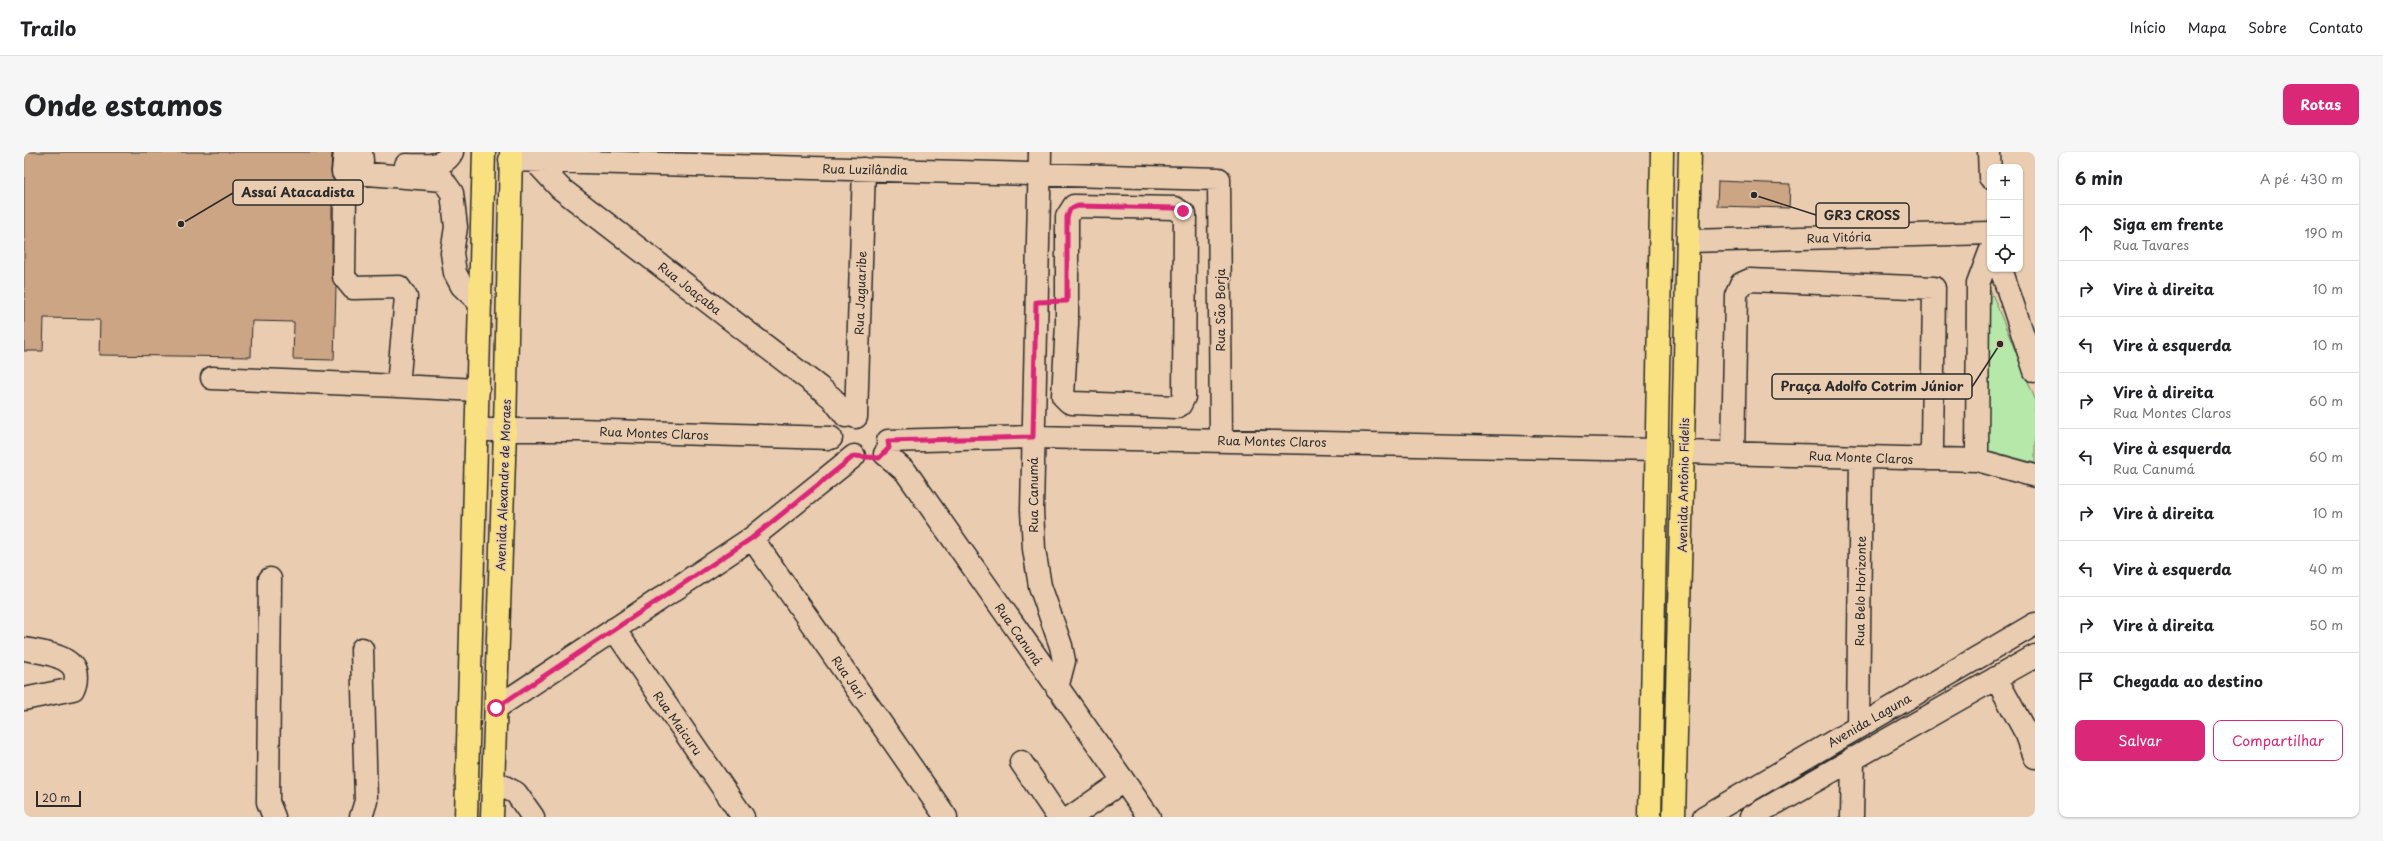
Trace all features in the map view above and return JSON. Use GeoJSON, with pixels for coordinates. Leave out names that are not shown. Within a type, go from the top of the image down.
{"type":"FeatureCollection","features":[{"type":"Feature","properties":{"kind":"main road"},"geometry":{"type":"LineString","coordinates":[[466,817],[484,152]]}},
{"type":"Feature","properties":{"kind":"main road"},"geometry":{"type":"LineString","coordinates":[[1650,817],[1662,152]]}},
{"type":"Feature","properties":{"kind":"main road","name":"Avenida Antônio Fidelis"},"geometry":{"type":"LineString","coordinates":[[1674,817],[1684,452],[1690,152]]}},
{"type":"Feature","properties":{"kind":"main road","name":"Avenida Alexandre de Moraes"},"geometry":{"type":"LineString","coordinates":[[492,817],[505,430],[510,156]]}},
{"type":"Feature","properties":{"kind":"street"},"geometry":{"type":"LineString","coordinates":[[356,160],[383,165],[435,165],[443,162],[452,152]]}},
{"type":"Feature","properties":{"kind":"street"},"geometry":{"type":"LineString","coordinates":[[1989,152],[1989,164]]}},
{"type":"Feature","properties":{"kind":"street","name":"Rua Luzilândia"},"geometry":{"type":"LineString","coordinates":[[510,156],[535,161],[864,169],[1040,162],[1219,179]]}},
{"type":"Feature","properties":{"kind":"street"},"geometry":{"type":"LineString","coordinates":[[356,160],[442,180],[452,193],[456,227],[452,253],[455,273],[462,286],[480,303]]}},
{"type":"Feature","properties":{"kind":"street"},"geometry":{"type":"LineString","coordinates":[[356,160],[345,193],[344,277],[353,288],[399,287],[406,297],[398,386]]}},
{"type":"Feature","properties":{"kind":"street","name":"Rua Joaçaba"},"geometry":{"type":"LineString","coordinates":[[535,161],[560,188],[826,393],[851,416]]}},
{"type":"Feature","properties":{"kind":"street","name":"Rua Canumá"},"geometry":{"type":"LineString","coordinates":[[1040,162],[1033,437],[1034,549],[1040,586],[1062,646],[1064,661],[1057,688]]}},
{"type":"Feature","properties":{"kind":"street","name":"Rua Jaguaribe"},"geometry":{"type":"LineString","coordinates":[[851,416],[864,169]]}},
{"type":"Feature","properties":{"kind":"street","name":"Rua São Borja"},"geometry":{"type":"LineString","coordinates":[[1219,179],[1221,440]]}},
{"type":"Feature","properties":{"kind":"street"},"geometry":{"type":"LineString","coordinates":[[1074,206],[1179,209],[1185,215],[1186,238],[1184,397],[1180,405],[1176,407],[1073,403],[1066,399],[1063,391],[1067,301],[1067,217],[1074,206]]}},
{"type":"Feature","properties":{"kind":"street","name":"Rua Vitória"},"geometry":{"type":"LineString","coordinates":[[1688,241],[1987,233]]}},
{"type":"Feature","properties":{"kind":"street"},"geometry":{"type":"LineString","coordinates":[[1186,238],[1220,238]]}},
{"type":"Feature","properties":{"kind":"street"},"geometry":{"type":"LineString","coordinates":[[1977,460],[1978,284],[1987,260]]}},
{"type":"Feature","properties":{"kind":"street"},"geometry":{"type":"LineString","coordinates":[[2002,272],[2035,371]]}},
{"type":"Feature","properties":{"kind":"street"},"geometry":{"type":"LineString","coordinates":[[1733,453],[1736,295],[1741,284],[1750,280],[1934,288],[1932,446],[1930,459]]}},
{"type":"Feature","properties":{"kind":"street"},"geometry":{"type":"LineString","coordinates":[[1036,302],[1067,301]]}},
{"type":"Feature","properties":{"kind":"street"},"geometry":{"type":"LineString","coordinates":[[212,378],[478,390]]}},
{"type":"Feature","properties":{"kind":"street"},"geometry":{"type":"LineString","coordinates":[[851,416],[875,429],[887,448],[875,458],[854,456],[836,447],[831,438],[834,425],[840,418],[851,416]]}},
{"type":"Feature","properties":{"kind":"street","name":"Rua Montes Claros"},"geometry":{"type":"LineString","coordinates":[[477,430],[831,438]]}},
{"type":"Feature","properties":{"kind":"street","name":"Rua Montes Claros"},"geometry":{"type":"LineString","coordinates":[[887,448],[1033,437],[1656,450]]}},
{"type":"Feature","properties":{"kind":"street","name":"Rua Canuná"},"geometry":{"type":"LineString","coordinates":[[887,448],[906,472],[1149,817]]}},
{"type":"Feature","properties":{"kind":"street","name":"Rua Monte Claros"},"geometry":{"type":"LineString","coordinates":[[1684,452],[1977,460],[2035,476]]}},
{"type":"Feature","properties":{"kind":"street"},"geometry":{"type":"LineString","coordinates":[[496,708],[752,538],[854,456]]}},
{"type":"Feature","properties":{"kind":"street","name":"Rua Belo Horizonte"},"geometry":{"type":"LineString","coordinates":[[1858,726],[1861,457]]}},
{"type":"Feature","properties":{"kind":"street","name":"Rua Jari"},"geometry":{"type":"LineString","coordinates":[[752,538],[946,817]]}},
{"type":"Feature","properties":{"kind":"street"},"geometry":{"type":"LineString","coordinates":[[270,579],[268,802],[274,817]]}},
{"type":"Feature","properties":{"kind":"street","name":"Avenida Laguna"},"geometry":{"type":"LineString","coordinates":[[1704,817],[2035,624]]}},
{"type":"Feature","properties":{"kind":"street","name":"Rua Maicuru"},"geometry":{"type":"LineString","coordinates":[[614,629],[743,817]]}},
{"type":"Feature","properties":{"kind":"street"},"geometry":{"type":"LineString","coordinates":[[24,649],[48,653],[65,660],[75,668],[78,678],[73,689],[24,699]]}},
{"type":"Feature","properties":{"kind":"street"},"geometry":{"type":"LineString","coordinates":[[361,817],[366,801],[362,649]]}},
{"type":"Feature","properties":{"kind":"street","name":"Avenida Laguna"},"geometry":{"type":"LineString","coordinates":[[1751,817],[2035,656]]}},
{"type":"Feature","properties":{"kind":"street"},"geometry":{"type":"LineString","coordinates":[[1996,678],[2027,735],[2035,757]]}},
{"type":"Feature","properties":{"kind":"street"},"geometry":{"type":"LineString","coordinates":[[1852,817],[1853,758]]}},
{"type":"Feature","properties":{"kind":"street"},"geometry":{"type":"LineString","coordinates":[[1021,762],[1058,817]]}},
{"type":"Feature","properties":{"kind":"street"},"geometry":{"type":"LineString","coordinates":[[493,781],[516,793],[533,817]]}},
{"type":"Feature","properties":{"kind":"street"},"geometry":{"type":"LineString","coordinates":[[1071,817],[1123,781]]}},
{"type":"Feature","properties":{"kind":"green space"},"geometry":{"type":"Polygon","coordinates":[[[1990,289],[2035,399],[2035,463],[1983,449],[1990,289]]]}},
{"type":"Feature","properties":{"kind":"building"},"geometry":{"type":"Polygon","coordinates":[[[24,152],[332,152],[331,171],[332,178],[336,183],[332,193],[332,277],[336,287],[334,360],[293,359],[294,322],[252,321],[251,357],[99,355],[100,319],[44,318],[43,351],[24,351],[24,152]]]}},
{"type":"Feature","properties":{"kind":"building"},"geometry":{"type":"Polygon","coordinates":[[[1718,181],[1790,184],[1789,208],[1717,206],[1718,181]]]}},
{"type":"Feature","properties":{"kind":"place","name":"GR3 CROSS"},"geometry":{"type":"Point","coordinates":[1754,195]}},
{"type":"Feature","properties":{"kind":"place","name":"Assaí Atacadista"},"geometry":{"type":"Point","coordinates":[181,224]}},
{"type":"Feature","properties":{"kind":"place","name":"Praça Adolfo Cotrim Júnior"},"geometry":{"type":"Point","coordinates":[2000,344]}},
{"type":"Feature","properties":{"kind":"route"},"geometry":{"type":"LineString","coordinates":[[496,708],[752,538],[854,456],[879,458],[886,454],[889,448],[888,441],[1033,437],[1036,302],[1067,301],[1067,217],[1070,209],[1074,206],[1078,206],[1175,208],[1183,211]]}}]}
